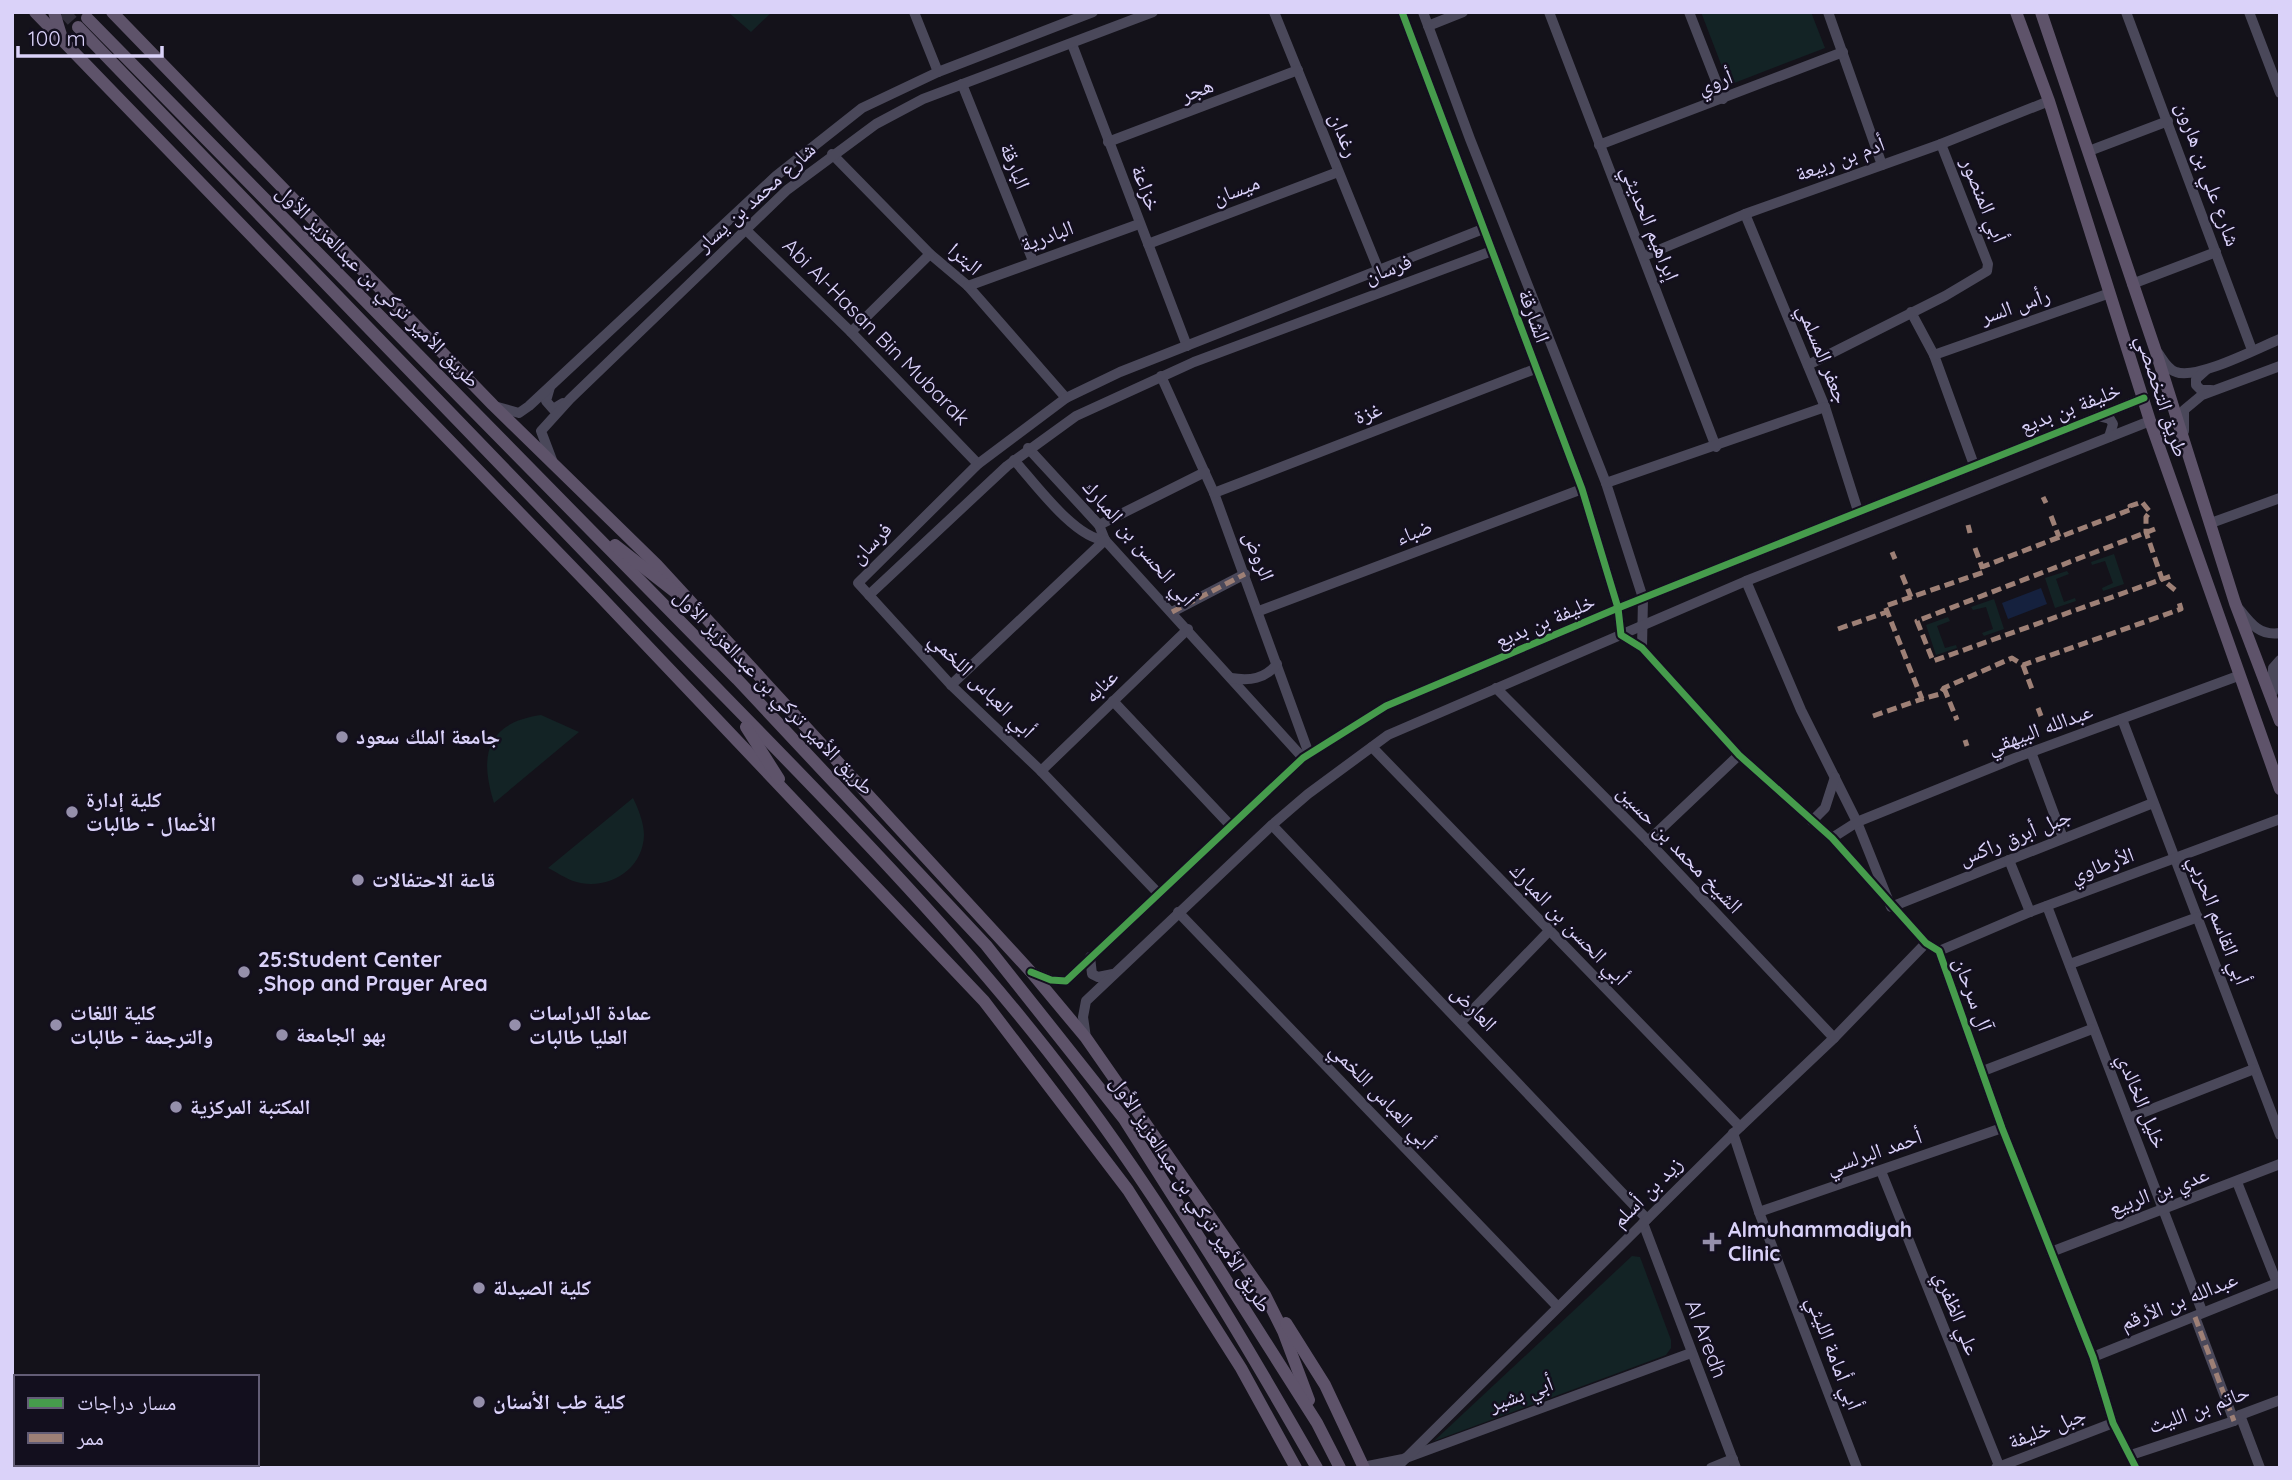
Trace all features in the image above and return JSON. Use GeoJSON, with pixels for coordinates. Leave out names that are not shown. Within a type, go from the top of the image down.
{"type":"FeatureCollection","features":[{"type":"Feature","properties":{"kind":"main road"},"geometry":{"type":"LineString","coordinates":[[35,12],[598,594],[984,1001],[1059,1097],[1141,1211],[1241,1368],[1296,1468]]}},
{"type":"Feature","properties":{"kind":"main road"},"geometry":{"type":"LineString","coordinates":[[54,12],[64,42]]}},
{"type":"Feature","properties":{"kind":"main road"},"geometry":{"type":"LineString","coordinates":[[112,12],[493,405],[693,603],[1031,972],[1086,1038],[1284,1319],[1325,1385],[1363,1467]]}},
{"type":"Feature","properties":{"kind":"main road","name":"طريق التخصصي"},"geometry":{"type":"LineString","coordinates":[[2016,12],[2049,102],[2150,421],[2280,789]]}},
{"type":"Feature","properties":{"kind":"main road","name":"طريق التخصصي"},"geometry":{"type":"LineString","coordinates":[[2041,12],[2155,349],[2235,603],[2278,716]]}},
{"type":"Feature","properties":{"kind":"main road","name":"طريق الأمير تركي بن عبدالعزيز الأول"},"geometry":{"type":"LineString","coordinates":[[1317,1468],[1234,1322],[1140,1176],[1047,1050],[923,904],[83,22],[590,528],[737,679],[976,935],[1124,1119],[1317,1423],[1340,1468]]}},
{"type":"Feature","properties":{"kind":"main road"},"geometry":{"type":"LineString","coordinates":[[590,528],[693,603]]}},
{"type":"Feature","properties":{"kind":"main road"},"geometry":{"type":"LineString","coordinates":[[2192,543],[2216,537]]}},
{"type":"Feature","properties":{"kind":"main road"},"geometry":{"type":"LineString","coordinates":[[731,703],[772,765],[784,790]]}},
{"type":"Feature","properties":{"kind":"main road"},"geometry":{"type":"LineString","coordinates":[[1265,1295],[1283,1331],[1317,1423]]}},
{"type":"Feature","properties":{"kind":"street"},"geometry":{"type":"LineString","coordinates":[[914,12],[938,72]]}},
{"type":"Feature","properties":{"kind":"street","name":"شارع محمد بن يسار"},"geometry":{"type":"LineString","coordinates":[[493,405],[519,413],[776,176],[862,108],[938,72],[1093,12]]}},
{"type":"Feature","properties":{"kind":"street","name":"شارع محمد بن يسار"},"geometry":{"type":"LineString","coordinates":[[555,465],[541,431],[745,229],[787,190],[832,154],[911,105],[1153,12]]}},
{"type":"Feature","properties":{"kind":"street","name":"رغدان"},"geometry":{"type":"LineString","coordinates":[[1275,12],[1379,271]]}},
{"type":"Feature","properties":{"kind":"street","name":"الشارقة"},"geometry":{"type":"LineString","coordinates":[[1402,12],[1582,489],[1618,608],[1621,635]]}},
{"type":"Feature","properties":{"kind":"street","name":"الشارقة"},"geometry":{"type":"LineString","coordinates":[[1423,12],[1470,139],[1606,483],[1643,598],[1641,627]]}},
{"type":"Feature","properties":{"kind":"street"},"geometry":{"type":"LineString","coordinates":[[1428,26],[1464,12]]}},
{"type":"Feature","properties":{"kind":"street","name":"إبراهيم الحديثي"},"geometry":{"type":"LineString","coordinates":[[1549,12],[1716,447]]}},
{"type":"Feature","properties":{"kind":"street"},"geometry":{"type":"LineString","coordinates":[[1689,12],[1723,99]]}},
{"type":"Feature","properties":{"kind":"street"},"geometry":{"type":"LineString","coordinates":[[1828,12],[1882,164]]}},
{"type":"Feature","properties":{"kind":"street","name":"شارع علي بن هارون"},"geometry":{"type":"LineString","coordinates":[[2126,12],[2252,350]]}},
{"type":"Feature","properties":{"kind":"street"},"geometry":{"type":"LineString","coordinates":[[2249,12],[2280,93]]}},
{"type":"Feature","properties":{"kind":"street","name":"خزاعة"},"geometry":{"type":"LineString","coordinates":[[1072,44],[1187,345]]}},
{"type":"Feature","properties":{"kind":"street","name":"أروي"},"geometry":{"type":"LineString","coordinates":[[1599,145],[1843,52]]}},
{"type":"Feature","properties":{"kind":"street","name":"هجر"},"geometry":{"type":"LineString","coordinates":[[1108,142],[1298,70]]}},
{"type":"Feature","properties":{"kind":"street","name":"البارقة"},"geometry":{"type":"LineString","coordinates":[[962,84],[1033,261]]}},
{"type":"Feature","properties":{"kind":"street","name":"أدم بن ربيعة"},"geometry":{"type":"LineString","coordinates":[[1644,257],[1745,214],[2049,102]]}},
{"type":"Feature","properties":{"kind":"street"},"geometry":{"type":"LineString","coordinates":[[2089,150],[2168,121]]}},
{"type":"Feature","properties":{"kind":"street"},"geometry":{"type":"LineString","coordinates":[[1453,145],[1470,139]]}},
{"type":"Feature","properties":{"kind":"street","name":"أبي المنصور"},"geometry":{"type":"LineString","coordinates":[[1911,313],[1987,271],[1988,264],[1941,144]]}},
{"type":"Feature","properties":{"kind":"street","name":"البترا"},"geometry":{"type":"LineString","coordinates":[[832,154],[930,254],[968,286],[1066,398]]}},
{"type":"Feature","properties":{"kind":"street","name":"ميسان"},"geometry":{"type":"LineString","coordinates":[[1148,244],[1338,172]]}},
{"type":"Feature","properties":{"kind":"street","name":"جعفر المسلمي"},"geometry":{"type":"LineString","coordinates":[[1745,214],[1825,407],[1858,512]]}},
{"type":"Feature","properties":{"kind":"street","name":"البادرية"},"geometry":{"type":"LineString","coordinates":[[968,286],[1139,224]]}},
{"type":"Feature","properties":{"kind":"street","name":"Abi Al-Hasan Bin Mubarak"},"geometry":{"type":"LineString","coordinates":[[745,229],[851,332],[978,464]]}},
{"type":"Feature","properties":{"kind":"street","name":"فرسان"},"geometry":{"type":"LineString","coordinates":[[1483,229],[1120,372],[1066,398],[978,464],[858,583],[869,595],[1021,454],[1076,416],[1161,376],[1492,251]]}},
{"type":"Feature","properties":{"kind":"street"},"geometry":{"type":"LineString","coordinates":[[2132,284],[2216,252]]}},
{"type":"Feature","properties":{"kind":"street"},"geometry":{"type":"LineString","coordinates":[[851,332],[930,254]]}},
{"type":"Feature","properties":{"kind":"street","name":"رأس السر"},"geometry":{"type":"LineString","coordinates":[[1934,355],[2110,293]]}},
{"type":"Feature","properties":{"kind":"street"},"geometry":{"type":"LineString","coordinates":[[1808,365],[1911,313],[1934,355],[1974,464]]}},
{"type":"Feature","properties":{"kind":"street"},"geometry":{"type":"LineString","coordinates":[[2227,385],[2201,390],[2196,385],[2202,372],[2280,339]]}},
{"type":"Feature","properties":{"kind":"street"},"geometry":{"type":"LineString","coordinates":[[2155,349],[2172,371],[2181,374],[2218,364]]}},
{"type":"Feature","properties":{"kind":"street"},"geometry":{"type":"LineString","coordinates":[[2186,451],[2184,410],[2196,398],[2280,366]]}},
{"type":"Feature","properties":{"kind":"street","name":"غزة"},"geometry":{"type":"LineString","coordinates":[[1214,493],[1535,369]]}},
{"type":"Feature","properties":{"kind":"street","name":"الروض"},"geometry":{"type":"LineString","coordinates":[[1161,376],[1214,493],[1245,574],[1306,756]]}},
{"type":"Feature","properties":{"kind":"street"},"geometry":{"type":"LineString","coordinates":[[551,384],[546,401],[553,408],[570,400]]}},
{"type":"Feature","properties":{"kind":"street","name":"خليفة بن بديع"},"geometry":{"type":"LineString","coordinates":[[1031,972],[1051,980],[1066,981],[1157,892],[1306,756],[1386,706],[1618,608],[2144,398]]}},
{"type":"Feature","properties":{"kind":"street"},"geometry":{"type":"LineString","coordinates":[[1606,483],[1825,407]]}},
{"type":"Feature","properties":{"kind":"street"},"geometry":{"type":"LineString","coordinates":[[2098,416],[2104,416],[2113,424],[2109,437]]}},
{"type":"Feature","properties":{"kind":"street"},"geometry":{"type":"LineString","coordinates":[[1086,1038],[1083,1017],[1086,1001],[1272,825],[1388,735],[1746,581],[2150,421]]}},
{"type":"Feature","properties":{"kind":"street"},"geometry":{"type":"LineString","coordinates":[[1013,439],[1021,454],[1080,531],[1096,540],[1105,540]]}},
{"type":"Feature","properties":{"kind":"street","name":"أبي الحسن بن المبارك"},"geometry":{"type":"LineString","coordinates":[[1021,454],[1099,525],[1105,540],[1306,756]]}},
{"type":"Feature","properties":{"kind":"street"},"geometry":{"type":"LineString","coordinates":[[1099,525],[1205,472]]}},
{"type":"Feature","properties":{"kind":"street","name":"ضباء"},"geometry":{"type":"LineString","coordinates":[[1259,611],[1582,489]]}},
{"type":"Feature","properties":{"kind":"street"},"geometry":{"type":"LineString","coordinates":[[2211,523],[2280,498]]}},
{"type":"Feature","properties":{"kind":"street"},"geometry":{"type":"LineString","coordinates":[[951,685],[1105,540]]}},
{"type":"Feature","properties":{"kind":"street"},"geometry":{"type":"LineString","coordinates":[[1172,612],[1245,574]]}},
{"type":"Feature","properties":{"kind":"street"},"geometry":{"type":"LineString","coordinates":[[1746,581],[1801,710],[1857,822],[1892,907]]}},
{"type":"Feature","properties":{"kind":"street","name":"أبي العباس اللخمي"},"geometry":{"type":"LineString","coordinates":[[869,595],[951,685],[1041,771],[1157,892]]}},
{"type":"Feature","properties":{"kind":"street"},"geometry":{"type":"LineString","coordinates":[[2235,603],[2256,629],[2272,634],[2280,633]]}},
{"type":"Feature","properties":{"kind":"street"},"geometry":{"type":"LineString","coordinates":[[1641,627],[1642,648]]}},
{"type":"Feature","properties":{"kind":"street","name":"عنابه"},"geometry":{"type":"LineString","coordinates":[[1041,771],[1188,629]]}},
{"type":"Feature","properties":{"kind":"street","name":"آل سرحان"},"geometry":{"type":"LineString","coordinates":[[1621,635],[1642,648],[1739,755],[1832,838],[1926,943],[1939,951],[2002,1128],[2093,1357],[2113,1423],[2136,1468]]}},
{"type":"Feature","properties":{"kind":"street"},"geometry":{"type":"LineString","coordinates":[[2278,716],[2271,678],[2273,668],[2280,660]]}},
{"type":"Feature","properties":{"kind":"street"},"geometry":{"type":"LineString","coordinates":[[1231,678],[1249,681],[1269,673],[1277,664]]}},
{"type":"Feature","properties":{"kind":"street","name":"عبدالله البيهقي"},"geometry":{"type":"LineString","coordinates":[[1832,838],[1857,822],[2031,752],[2238,676]]}},
{"type":"Feature","properties":{"kind":"street","name":"الشيخ محمد بن حسين"},"geometry":{"type":"LineString","coordinates":[[1496,688],[1648,841],[1834,1038]]}},
{"type":"Feature","properties":{"kind":"street"},"geometry":{"type":"LineString","coordinates":[[1113,701],[1230,825]]}},
{"type":"Feature","properties":{"kind":"street","name":"أبي القاسم الحربي"},"geometry":{"type":"LineString","coordinates":[[2122,719],[2280,1135]]}},
{"type":"Feature","properties":{"kind":"street","name":"أبي الحسن بن المبارك"},"geometry":{"type":"LineString","coordinates":[[1372,747],[1737,1130]]}},
{"type":"Feature","properties":{"kind":"street"},"geometry":{"type":"LineString","coordinates":[[2031,752],[2063,838]]}},
{"type":"Feature","properties":{"kind":"street"},"geometry":{"type":"LineString","coordinates":[[1648,841],[1739,755]]}},
{"type":"Feature","properties":{"kind":"street"},"geometry":{"type":"LineString","coordinates":[[1812,821],[1825,808],[1835,777]]}},
{"type":"Feature","properties":{"kind":"street","name":"جبل أبرق راكس"},"geometry":{"type":"LineString","coordinates":[[1892,907],[2153,803]]}},
{"type":"Feature","properties":{"kind":"street","name":"الأرطاوي"},"geometry":{"type":"LineString","coordinates":[[1939,951],[2030,912],[2280,819]]}},
{"type":"Feature","properties":{"kind":"street","name":"العارض"},"geometry":{"type":"LineString","coordinates":[[1272,825],[1461,1022],[1645,1221]]}},
{"type":"Feature","properties":{"kind":"street"},"geometry":{"type":"LineString","coordinates":[[2009,860],[2030,912]]}},
{"type":"Feature","properties":{"kind":"street","name":"خليل الخالدي"},"geometry":{"type":"LineString","coordinates":[[2047,906],[2092,1029],[2165,1209],[2198,1314],[2237,1418],[2260,1468]]}},
{"type":"Feature","properties":{"kind":"street","name":"أبي العباس اللخمي"},"geometry":{"type":"LineString","coordinates":[[1178,912],[1557,1306]]}},
{"type":"Feature","properties":{"kind":"street"},"geometry":{"type":"LineString","coordinates":[[2070,964],[2198,917]]}},
{"type":"Feature","properties":{"kind":"street"},"geometry":{"type":"LineString","coordinates":[[1461,1022],[1549,931]]}},
{"type":"Feature","properties":{"kind":"street","name":"زيد بن أسلم"},"geometry":{"type":"LineString","coordinates":[[1399,1463],[1834,1038],[1926,943]]}},
{"type":"Feature","properties":{"kind":"street"},"geometry":{"type":"LineString","coordinates":[[1090,957],[1092,974],[1114,974]]}},
{"type":"Feature","properties":{"kind":"street"},"geometry":{"type":"LineString","coordinates":[[1983,1071],[2092,1029]]}},
{"type":"Feature","properties":{"kind":"street"},"geometry":{"type":"LineString","coordinates":[[2129,1118],[2254,1069]]}},
{"type":"Feature","properties":{"kind":"street","name":"أحمد البرلسي"},"geometry":{"type":"LineString","coordinates":[[1759,1212],[2002,1128]]}},
{"type":"Feature","properties":{"kind":"street","name":"أبي أمامة الليثي"},"geometry":{"type":"LineString","coordinates":[[1737,1130],[1759,1212],[1857,1468]]}},
{"type":"Feature","properties":{"kind":"street","name":"عدي بن الربيع"},"geometry":{"type":"LineString","coordinates":[[2051,1252],[2280,1164]]}},
{"type":"Feature","properties":{"kind":"street","name":"علي الظفري"},"geometry":{"type":"LineString","coordinates":[[1881,1171],[1998,1467]]}},
{"type":"Feature","properties":{"kind":"street"},"geometry":{"type":"LineString","coordinates":[[2237,1182],[2278,1283]]}},
{"type":"Feature","properties":{"kind":"street","name":"Al Aredh"},"geometry":{"type":"LineString","coordinates":[[1645,1221],[1690,1353],[1735,1463]]}},
{"type":"Feature","properties":{"kind":"street","name":"عبدالله بن الأرقم"},"geometry":{"type":"LineString","coordinates":[[2093,1357],[2278,1283]]}},
{"type":"Feature","properties":{"kind":"street","name":"أبي بشير"},"geometry":{"type":"LineString","coordinates":[[1363,1467],[1399,1463],[1690,1353]]}},
{"type":"Feature","properties":{"kind":"street","name":"حاتم بن الليث"},"geometry":{"type":"LineString","coordinates":[[2131,1455],[2280,1400]]}},
{"type":"Feature","properties":{"kind":"street","name":"جبل خليفة"},"geometry":{"type":"LineString","coordinates":[[1998,1467],[2113,1423]]}},
{"type":"Feature","properties":{"kind":"street"},"geometry":{"type":"LineString","coordinates":[[1711,1468],[1735,1463]]}},
{"type":"Feature","properties":{"kind":"shaded area"},"geometry":{"type":"Polygon","coordinates":[[[728,12],[772,12],[751,32],[728,12]]]}},
{"type":"Feature","properties":{"kind":"shaded area"},"geometry":{"type":"Polygon","coordinates":[[[1701,12],[1811,12],[1825,48],[1729,85],[1701,12]]]}},
{"type":"Feature","properties":{"kind":"shaded area"},"geometry":{"type":"Polygon","coordinates":[[[2114,554],[2124,584],[2103,591],[2102,588],[2113,583],[2105,561],[2092,565],[2091,562],[2114,554]]]}},
{"type":"Feature","properties":{"kind":"shaded area"},"geometry":{"type":"Polygon","coordinates":[[[2067,571],[2069,574],[2056,579],[2064,602],[2075,598],[2076,601],[2055,608],[2045,578],[2067,571]]]}},
{"type":"Feature","properties":{"kind":"shaded area"},"geometry":{"type":"Polygon","coordinates":[[[1994,599],[2004,629],[1984,636],[1982,633],[1993,629],[1986,607],[1973,610],[1971,607],[1994,599]]]}},
{"type":"Feature","properties":{"kind":"shaded area"},"geometry":{"type":"Polygon","coordinates":[[[1948,617],[1950,621],[1937,626],[1945,648],[1956,645],[1957,648],[1936,655],[1926,625],[1948,617]]]}},
{"type":"Feature","properties":{"kind":"shaded area"},"geometry":{"type":"Polygon","coordinates":[[[541,715],[579,732],[494,803],[487,770],[491,744],[508,725],[541,715]]]}},
{"type":"Feature","properties":{"kind":"shaded area"},"geometry":{"type":"Polygon","coordinates":[[[633,798],[644,835],[642,848],[630,868],[610,881],[585,884],[570,880],[548,868],[633,798]]]}},
{"type":"Feature","properties":{"kind":"shaded area"},"geometry":{"type":"Polygon","coordinates":[[[1632,1256],[1640,1257],[1671,1340],[1671,1348],[1666,1355],[1434,1441],[1632,1256]]]}},
{"type":"Feature","properties":{"kind":"water"},"geometry":{"type":"Polygon","coordinates":[[[2041,588],[2047,604],[2008,619],[2002,603],[2041,588]]]}},
{"type":"Feature","properties":{"kind":"tunnel"},"geometry":{"type":"LineString","coordinates":[[64,12],[78,27]]}},
{"type":"Feature","properties":{"kind":"marked path"},"geometry":{"type":"LineString","coordinates":[[2043,497],[2046,503]]}},
{"type":"Feature","properties":{"kind":"marked path"},"geometry":{"type":"LineString","coordinates":[[2175,590],[2162,579],[2146,532],[2146,517],[2150,512],[2142,502],[2130,506],[2132,509],[1982,567],[1984,572],[1885,606],[1922,699],[1940,694],[1944,688],[2012,658],[2023,665],[2181,609],[2179,602]]}},
{"type":"Feature","properties":{"kind":"marked path"},"geometry":{"type":"LineString","coordinates":[[2051,516],[2059,537]]}},
{"type":"Feature","properties":{"kind":"marked path"},"geometry":{"type":"LineString","coordinates":[[1968,525],[1970,533]]}},
{"type":"Feature","properties":{"kind":"marked path"},"geometry":{"type":"LineString","coordinates":[[2155,529],[1917,621],[1933,661],[2174,575]]}},
{"type":"Feature","properties":{"kind":"marked path"},"geometry":{"type":"LineString","coordinates":[[1975,548],[1982,567]]}},
{"type":"Feature","properties":{"kind":"marked path"},"geometry":{"type":"LineString","coordinates":[[1892,552],[1895,559]]}},
{"type":"Feature","properties":{"kind":"marked path"},"geometry":{"type":"LineString","coordinates":[[1172,612],[1245,574]]}},
{"type":"Feature","properties":{"kind":"marked path"},"geometry":{"type":"LineString","coordinates":[[1902,575],[1911,597]]}},
{"type":"Feature","properties":{"kind":"marked path"},"geometry":{"type":"LineString","coordinates":[[1838,629],[1887,612]]}},
{"type":"Feature","properties":{"kind":"marked path"},"geometry":{"type":"LineString","coordinates":[[2023,665],[2033,692]]}},
{"type":"Feature","properties":{"kind":"marked path"},"geometry":{"type":"LineString","coordinates":[[1944,688],[1957,720]]}},
{"type":"Feature","properties":{"kind":"marked path"},"geometry":{"type":"LineString","coordinates":[[1873,716],[1922,699]]}},
{"type":"Feature","properties":{"kind":"marked path"},"geometry":{"type":"LineString","coordinates":[[2038,708],[2041,716]]}},
{"type":"Feature","properties":{"kind":"marked path"},"geometry":{"type":"LineString","coordinates":[[1965,740],[1967,746]]}},
{"type":"Feature","properties":{"kind":"marked path"},"geometry":{"type":"LineString","coordinates":[[2195,1317],[2234,1421]]}},
{"type":"Feature","properties":{"kind":"cycle path"},"geometry":{"type":"LineString","coordinates":[[1402,12],[1582,489],[1618,608],[1621,635],[1642,648],[1739,755],[1832,838],[1926,943],[1939,951],[2002,1128],[2093,1357],[2113,1423],[2136,1468]]}},
{"type":"Feature","properties":{"kind":"cycle path"},"geometry":{"type":"LineString","coordinates":[[1031,972],[1051,980],[1066,981],[1303,758],[1386,706],[1618,608],[2144,398]]}},
{"type":"Feature","properties":{"kind":"place","name":"جامعة الملك سعود"},"geometry":{"type":"Point","coordinates":[342,737]}},
{"type":"Feature","properties":{"kind":"place","name":"كلية إدارة الأعمال - طالبات"},"geometry":{"type":"Point","coordinates":[72,812]}},
{"type":"Feature","properties":{"kind":"place","name":"قاعة الاحتفالات"},"geometry":{"type":"Point","coordinates":[358,880]}},
{"type":"Feature","properties":{"kind":"place","name":"25:Student Center ,Shop and Prayer Area"},"geometry":{"type":"Point","coordinates":[244,972]}},
{"type":"Feature","properties":{"kind":"place","name":"كلية اللغات والترجمة - طالبات"},"geometry":{"type":"Point","coordinates":[56,1025]}},
{"type":"Feature","properties":{"kind":"place","name":"عمادة الدراسات العليا طالبات"},"geometry":{"type":"Point","coordinates":[515,1025]}},
{"type":"Feature","properties":{"kind":"place","name":"بهو الجامعة"},"geometry":{"type":"Point","coordinates":[282,1035]}},
{"type":"Feature","properties":{"kind":"place","name":"المكتبة المركزية"},"geometry":{"type":"Point","coordinates":[176,1107]}},
{"type":"Feature","properties":{"kind":"place","name":"Almuhammadiyah Clinic"},"geometry":{"type":"Point","coordinates":[1712,1242]}},
{"type":"Feature","properties":{"kind":"place","name":"كلية الصيدلة"},"geometry":{"type":"Point","coordinates":[479,1288]}},
{"type":"Feature","properties":{"kind":"place","name":"كلية طب الأسنان"},"geometry":{"type":"Point","coordinates":[479,1402]}}]}
